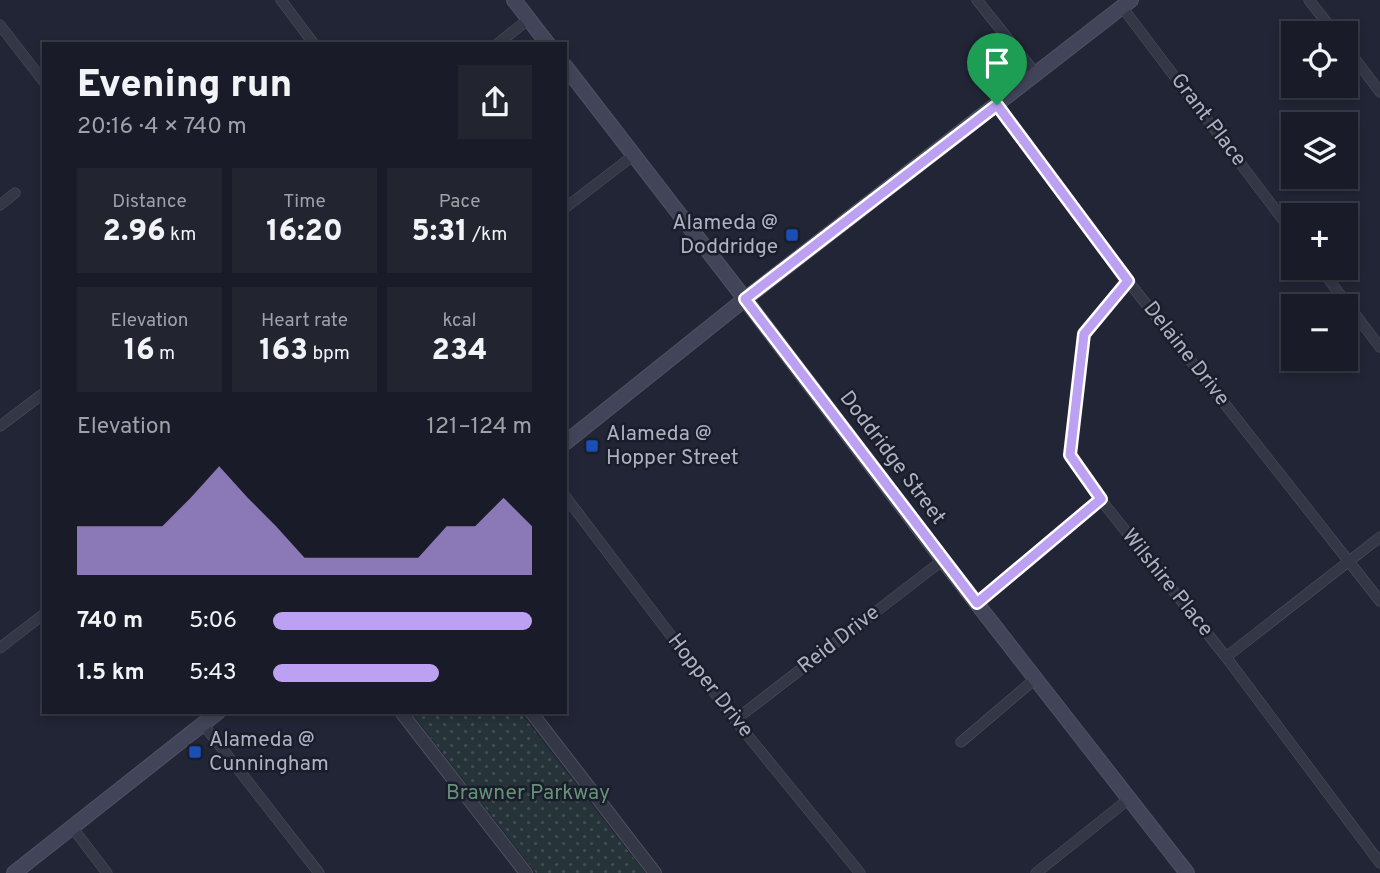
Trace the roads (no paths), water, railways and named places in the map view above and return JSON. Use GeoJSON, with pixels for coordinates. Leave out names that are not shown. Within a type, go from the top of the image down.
{"type":"FeatureCollection","features":[{"type":"Feature","properties":{"kind":"main road"},"geometry":{"type":"LineString","coordinates":[[514,0],[546,42]]}},
{"type":"Feature","properties":{"kind":"main road"},"geometry":{"type":"LineString","coordinates":[[567,441],[745,299],[1127,4]]}},
{"type":"Feature","properties":{"kind":"main road","name":"Doddridge Street"},"geometry":{"type":"LineString","coordinates":[[567,69],[943,560],[1187,873]]}},
{"type":"Feature","properties":{"kind":"main road"},"geometry":{"type":"LineString","coordinates":[[14,873],[216,714]]}},
{"type":"Feature","properties":{"kind":"street"},"geometry":{"type":"LineString","coordinates":[[281,0],[312,42]]}},
{"type":"Feature","properties":{"kind":"street"},"geometry":{"type":"LineString","coordinates":[[977,0],[1036,74]]}},
{"type":"Feature","properties":{"kind":"street"},"geometry":{"type":"LineString","coordinates":[[1309,0],[1326,21]]}},
{"type":"Feature","properties":{"kind":"street","name":"Grant Place"},"geometry":{"type":"LineString","coordinates":[[1127,4],[1281,216]]}},
{"type":"Feature","properties":{"kind":"street"},"geometry":{"type":"LineString","coordinates":[[499,42],[528,19]]}},
{"type":"Feature","properties":{"kind":"street"},"geometry":{"type":"LineString","coordinates":[[0,25],[42,79]]}},
{"type":"Feature","properties":{"kind":"street"},"geometry":{"type":"LineString","coordinates":[[1358,63],[1380,92]]}},
{"type":"Feature","properties":{"kind":"street","name":"Delaine Drive"},"geometry":{"type":"LineString","coordinates":[[997,105],[1128,281],[1380,601]]}},
{"type":"Feature","properties":{"kind":"street"},"geometry":{"type":"LineString","coordinates":[[567,206],[634,155]]}},
{"type":"Feature","properties":{"kind":"street"},"geometry":{"type":"LineString","coordinates":[[0,205],[15,193]]}},
{"type":"Feature","properties":{"kind":"street"},"geometry":{"type":"LineString","coordinates":[[1329,280],[1380,347]]}},
{"type":"Feature","properties":{"kind":"street","name":"Wilshire Place"},"geometry":{"type":"LineString","coordinates":[[1128,281],[1084,334],[1070,455],[1380,863]]}},
{"type":"Feature","properties":{"kind":"street"},"geometry":{"type":"LineString","coordinates":[[0,426],[42,394]]}},
{"type":"Feature","properties":{"kind":"street","name":"Hopper Drive"},"geometry":{"type":"LineString","coordinates":[[567,499],[735,720],[860,873]]}},
{"type":"Feature","properties":{"kind":"street"},"geometry":{"type":"LineString","coordinates":[[977,603],[1101,499]]}},
{"type":"Feature","properties":{"kind":"street"},"geometry":{"type":"LineString","coordinates":[[1226,657],[1380,537]]}},
{"type":"Feature","properties":{"kind":"street","name":"Reid Drive"},"geometry":{"type":"LineString","coordinates":[[735,720],[943,560]]}},
{"type":"Feature","properties":{"kind":"street"},"geometry":{"type":"LineString","coordinates":[[0,648],[42,616]]}},
{"type":"Feature","properties":{"kind":"street"},"geometry":{"type":"LineString","coordinates":[[961,742],[1035,679]]}},
{"type":"Feature","properties":{"kind":"street"},"geometry":{"type":"LineString","coordinates":[[403,714],[526,873]]}},
{"type":"Feature","properties":{"kind":"street"},"geometry":{"type":"LineString","coordinates":[[533,714],[655,873]]}},
{"type":"Feature","properties":{"kind":"street"},"geometry":{"type":"LineString","coordinates":[[203,724],[319,873]]}},
{"type":"Feature","properties":{"kind":"street"},"geometry":{"type":"LineString","coordinates":[[1036,873],[1130,798]]}},
{"type":"Feature","properties":{"kind":"street"},"geometry":{"type":"LineString","coordinates":[[72,827],[107,873]]}},
{"type":"Feature","properties":{"kind":"place","name":"Alameda @ Doddridge"},"geometry":{"type":"Point","coordinates":[792,235]}},
{"type":"Feature","properties":{"kind":"place","name":"Alameda @ Hopper Street"},"geometry":{"type":"Point","coordinates":[592,446]}},
{"type":"Feature","properties":{"kind":"place","name":"Alameda @ Cunningham"},"geometry":{"type":"Point","coordinates":[195,752]}},
{"type":"Feature","properties":{"kind":"park label","name":"Brawner Parkway"},"geometry":{"type":"Point","coordinates":[528,793]}}]}
